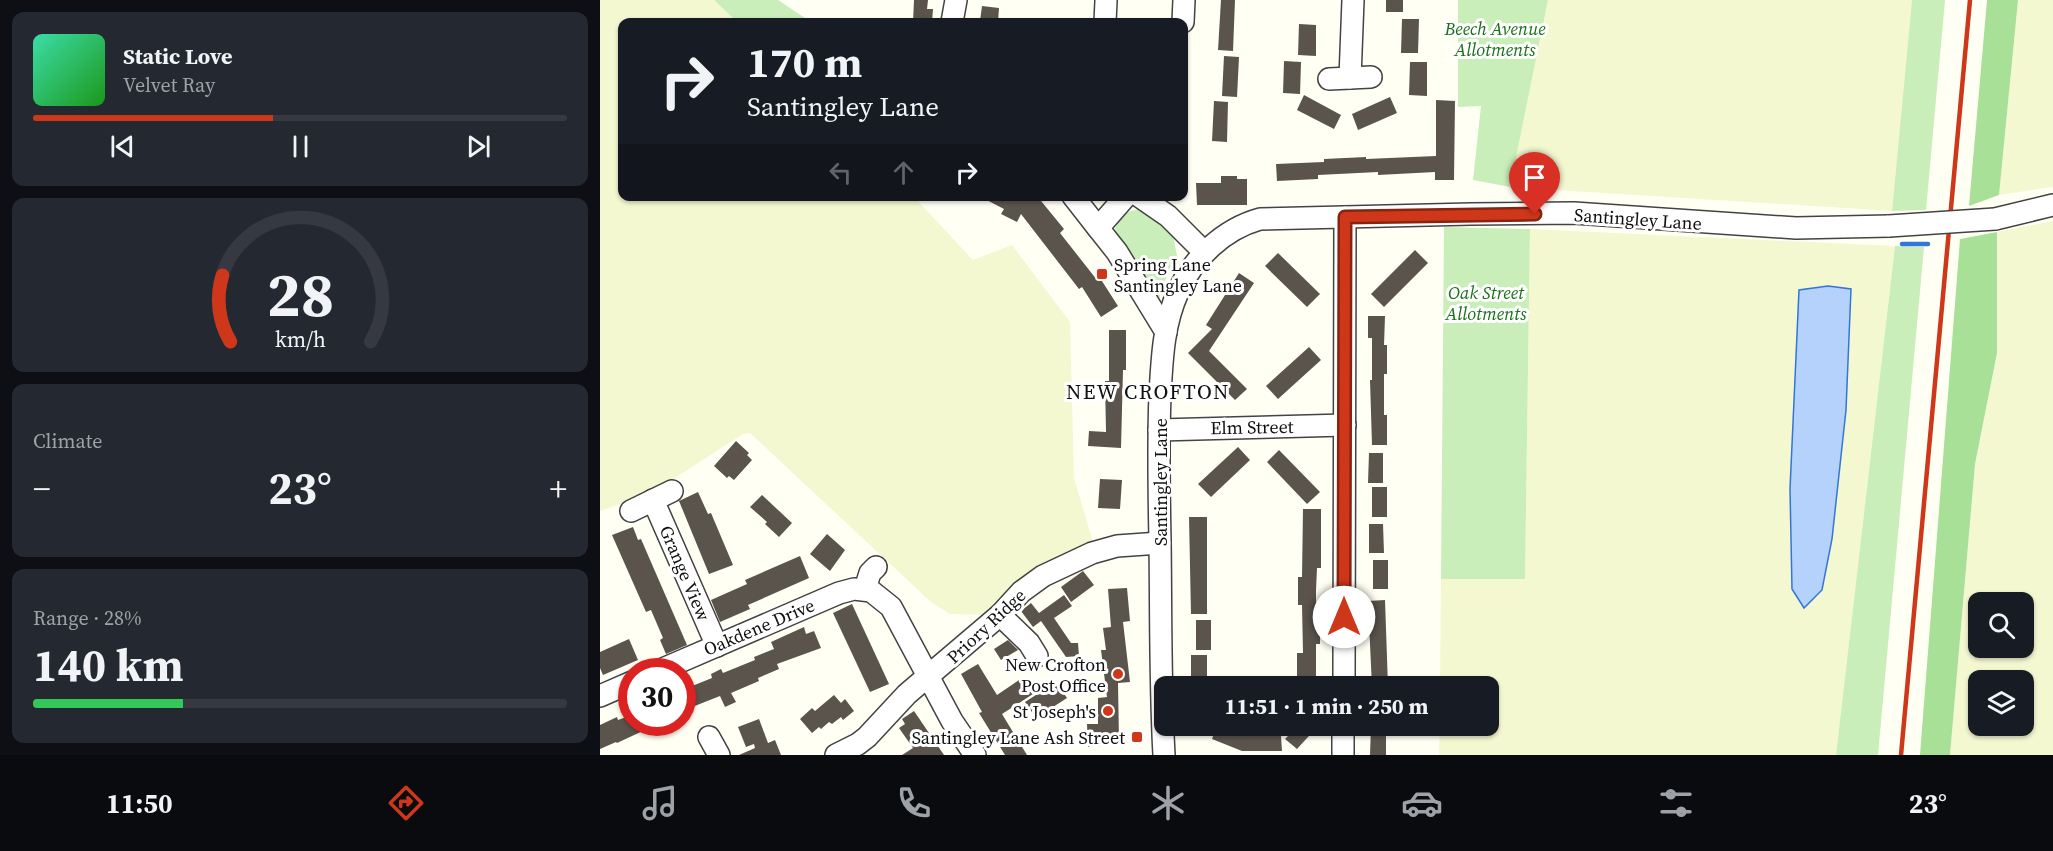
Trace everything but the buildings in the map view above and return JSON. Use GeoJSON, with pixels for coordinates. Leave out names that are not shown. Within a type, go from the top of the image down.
{"type":"FeatureCollection","features":[{"type":"Feature","properties":{"kind":"street"},"geometry":{"type":"LineString","coordinates":[[953,18],[956,0]]}},
{"type":"Feature","properties":{"kind":"street"},"geometry":{"type":"LineString","coordinates":[[1183,18],[1184,0]]}},
{"type":"Feature","properties":{"kind":"street"},"geometry":{"type":"LineString","coordinates":[[1350,78],[1353,0]]}},
{"type":"Feature","properties":{"kind":"street"},"geometry":{"type":"LineString","coordinates":[[1105,18],[1106,1]]}},
{"type":"Feature","properties":{"kind":"street"},"geometry":{"type":"LineString","coordinates":[[1077,201],[1118,252],[1166,332]]}},
{"type":"Feature","properties":{"kind":"street"},"geometry":{"type":"LineString","coordinates":[[1098,228],[1122,201]]}},
{"type":"Feature","properties":{"kind":"street"},"geometry":{"type":"LineString","coordinates":[[1146,201],[1168,216],[1204,252]]}},
{"type":"Feature","properties":{"kind":"street","name":"Santingley Lane"},"geometry":{"type":"LineString","coordinates":[[1164,755],[1159,430],[1162,354],[1178,291],[1204,252],[1233,230],[1260,219],[1574,213],[1796,228],[1889,226],[1995,219],[2053,205]]}},
{"type":"Feature","properties":{"kind":"street"},"geometry":{"type":"LineString","coordinates":[[1344,676],[1345,217]]}},
{"type":"Feature","properties":{"kind":"street","name":"Elm Street"},"geometry":{"type":"LineString","coordinates":[[1159,430],[1344,425]]}},
{"type":"Feature","properties":{"kind":"street","name":"Grange View"},"geometry":{"type":"LineString","coordinates":[[631,511],[663,496],[717,646]]}},
{"type":"Feature","properties":{"kind":"street","name":"Priory Ridge"},"geometry":{"type":"LineString","coordinates":[[836,755],[867,738],[899,702],[1000,615],[1021,592],[1043,576],[1071,561],[1117,546],[1160,543]]}},
{"type":"Feature","properties":{"kind":"street"},"geometry":{"type":"LineString","coordinates":[[876,567],[870,573],[865,589],[891,607],[956,728],[975,755]]}},
{"type":"Feature","properties":{"kind":"street","name":"Oakdene Drive"},"geometry":{"type":"LineString","coordinates":[[689,658],[839,593],[865,589]]}},
{"type":"Feature","properties":{"kind":"street"},"geometry":{"type":"LineString","coordinates":[[1000,615],[1029,643],[1040,660]]}},
{"type":"Feature","properties":{"kind":"street"},"geometry":{"type":"LineString","coordinates":[[600,696],[618,688]]}},
{"type":"Feature","properties":{"kind":"street"},"geometry":{"type":"LineString","coordinates":[[1343,736],[1343,755]]}},
{"type":"Feature","properties":{"kind":"street"},"geometry":{"type":"LineString","coordinates":[[709,737],[719,755]]}},
{"type":"Feature","properties":{"kind":"green space"},"geometry":{"type":"Polygon","coordinates":[[[600,0],[714,0],[733,18],[618,18],[618,201],[918,201],[973,260],[1012,245],[1070,322],[1074,478],[1093,542],[1000,615],[950,614],[931,602],[750,433],[743,434],[661,487],[600,511],[600,0]]]}},
{"type":"Feature","properties":{"kind":"green space"},"geometry":{"type":"Polygon","coordinates":[[[714,0],[778,0],[805,18],[733,18],[714,0]]]}},
{"type":"Feature","properties":{"kind":"green space","name":"Beech Avenue Allotments"},"geometry":{"type":"Polygon","coordinates":[[[1458,0],[1548,0],[1510,187],[1473,180],[1481,106],[1458,107],[1458,0]]]}},
{"type":"Feature","properties":{"kind":"green space"},"geometry":{"type":"Polygon","coordinates":[[[1548,0],[1912,0],[1892,211],[1510,187],[1548,0]]]}},
{"type":"Feature","properties":{"kind":"green space"},"geometry":{"type":"Polygon","coordinates":[[[1912,0],[1945,0],[1926,210],[1892,211],[1912,0]]]}},
{"type":"Feature","properties":{"kind":"green space"},"geometry":{"type":"Polygon","coordinates":[[[1987,0],[2018,0],[1999,195],[1969,206],[1987,0]]]}},
{"type":"Feature","properties":{"kind":"green space"},"geometry":{"type":"Polygon","coordinates":[[[2018,0],[2053,0],[2053,187],[1999,195],[2018,0]]]}},
{"type":"Feature","properties":{"kind":"green space"},"geometry":{"type":"Polygon","coordinates":[[[1139,209],[1173,235],[1177,256],[1167,275],[1158,302],[1121,244],[1115,229],[1124,215],[1139,209]]]}},
{"type":"Feature","properties":{"kind":"green space"},"geometry":{"type":"Polygon","coordinates":[[[2053,221],[2053,755],[1950,755],[1975,464],[1997,353],[1997,232],[2053,221]]]}},
{"type":"Feature","properties":{"kind":"green space","name":"Oak Street Allotments"},"geometry":{"type":"Polygon","coordinates":[[[1444,227],[1530,229],[1525,579],[1441,579],[1444,227]]]}},
{"type":"Feature","properties":{"kind":"green space"},"geometry":{"type":"Polygon","coordinates":[[[1530,229],[1895,246],[1836,755],[1439,755],[1440,736],[1499,736],[1499,676],[1440,676],[1441,579],[1525,578],[1530,229]]]}},
{"type":"Feature","properties":{"kind":"green space"},"geometry":{"type":"Polygon","coordinates":[[[1997,232],[1997,353],[1975,464],[1950,755],[1920,755],[1960,239],[1997,232]]]}},
{"type":"Feature","properties":{"kind":"green space"},"geometry":{"type":"Polygon","coordinates":[[[1895,246],[1924,247],[1878,755],[1836,755],[1895,246]]]}},
{"type":"Feature","properties":{"kind":"water"},"geometry":{"type":"Polygon","coordinates":[[[1828,286],[1851,289],[1846,410],[1832,539],[1822,590],[1804,608],[1792,589],[1790,489],[1799,290],[1828,286]]]}},
{"type":"Feature","properties":{"kind":"waterway"},"geometry":{"type":"LineString","coordinates":[[1902,244],[1928,244]]}},
{"type":"Feature","properties":{"kind":"railway"},"geometry":{"type":"LineString","coordinates":[[1901,755],[1970,0]]}},
{"type":"Feature","properties":{"kind":"place","name":"Spring Lane Santingley Lane"},"geometry":{"type":"Point","coordinates":[1102,274]}},
{"type":"Feature","properties":{"kind":"place","name":"New Crofton Post Office"},"geometry":{"type":"Point","coordinates":[1118,674]}},
{"type":"Feature","properties":{"kind":"place","name":"St Joseph's"},"geometry":{"type":"Point","coordinates":[1108,711]}},
{"type":"Feature","properties":{"kind":"place","name":"Santingley Lane Ash Street"},"geometry":{"type":"Point","coordinates":[1137,737]}},
{"type":"Feature","properties":{"kind":"district","name":"NEW CROFTON"},"geometry":{"type":"Point","coordinates":[1148,391]}},
{"type":"Feature","properties":{"kind":"route"},"geometry":{"type":"LineString","coordinates":[[1344,617],[1345,217],[1535,214]]}}]}
